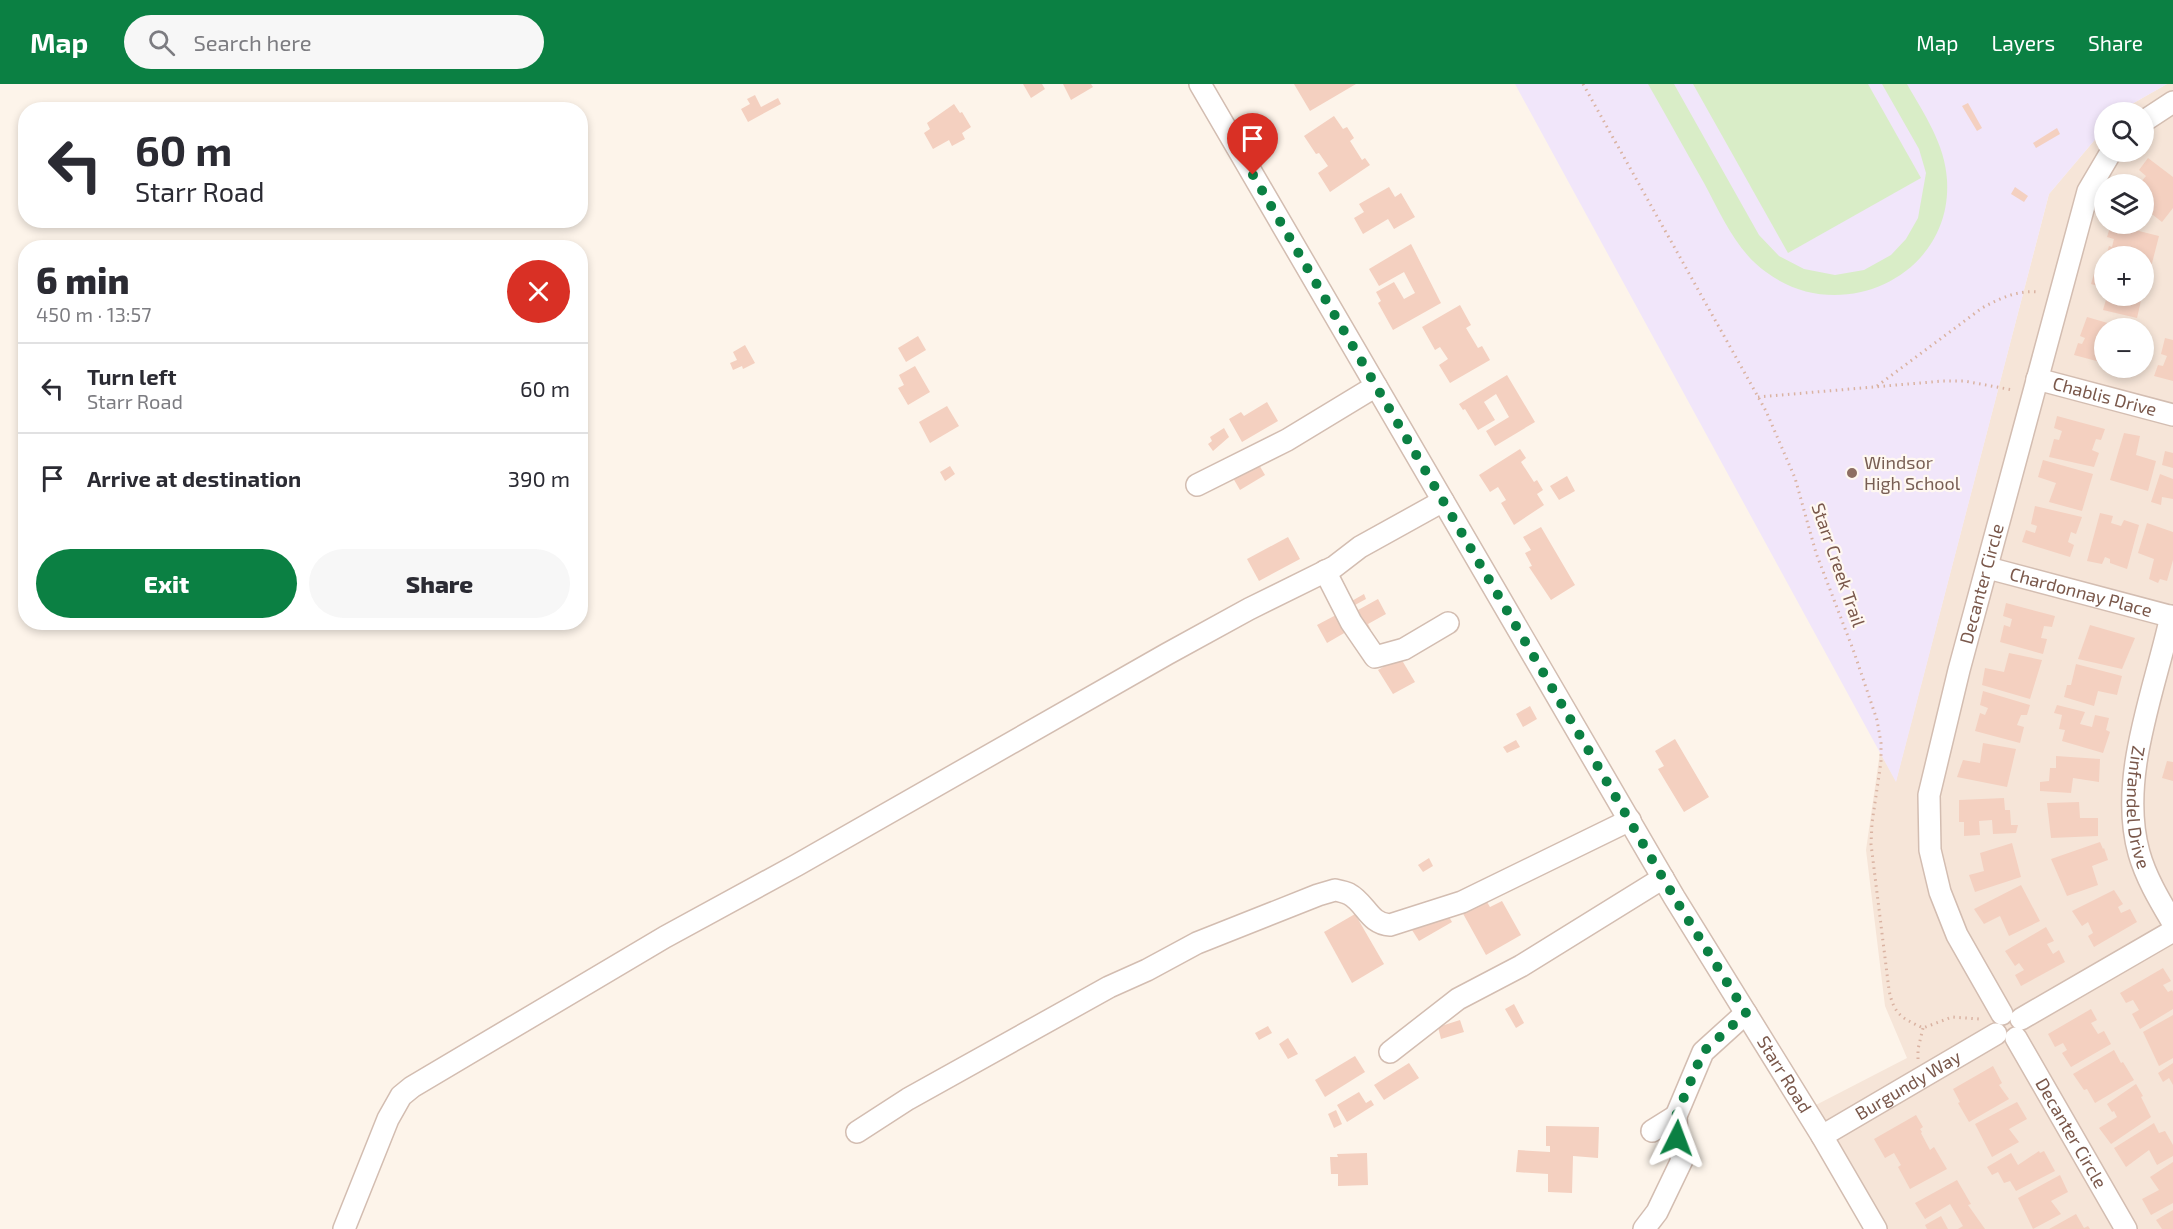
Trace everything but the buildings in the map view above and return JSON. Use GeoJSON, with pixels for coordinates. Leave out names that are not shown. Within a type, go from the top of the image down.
{"type":"FeatureCollection","features":[{"type":"Feature","properties":{"kind":"street","name":"Starr Road"},"geometry":{"type":"LineString","coordinates":[[1200,84],[1663,878],[1822,1136],[1876,1229]]}},
{"type":"Feature","properties":{"kind":"street"},"geometry":{"type":"LineString","coordinates":[[2154,115],[2172,105]]}},
{"type":"Feature","properties":{"kind":"street","name":"Decanter Circle"},"geometry":{"type":"LineString","coordinates":[[2106,162],[2088,191],[1959,670],[1929,795],[1930,850],[1940,892],[1957,935],[2126,1229]]}},
{"type":"Feature","properties":{"kind":"street","name":"Chablis Drive"},"geometry":{"type":"LineString","coordinates":[[2037,379],[2173,415]]}},
{"type":"Feature","properties":{"kind":"street"},"geometry":{"type":"LineString","coordinates":[[1197,484],[1287,440],[1376,386]]}},
{"type":"Feature","properties":{"kind":"street"},"geometry":{"type":"LineString","coordinates":[[344,1229],[388,1119],[401,1096],[412,1086],[665,936],[807,860],[1167,654],[1249,609],[1334,567],[1360,547],[1443,501]]}},
{"type":"Feature","properties":{"kind":"street","name":"Chardonnay Place"},"geometry":{"type":"LineString","coordinates":[[1988,568],[2172,616]]}},
{"type":"Feature","properties":{"kind":"street"},"geometry":{"type":"LineString","coordinates":[[1325,571],[1351,622],[1375,657],[1404,649],[1448,623]]}},
{"type":"Feature","properties":{"kind":"street","name":"Zinfandel Drive"},"geometry":{"type":"LineString","coordinates":[[2172,616],[2136,758],[2133,817],[2139,853],[2145,869],[2173,923]]}},
{"type":"Feature","properties":{"kind":"street"},"geometry":{"type":"LineString","coordinates":[[857,1132],[908,1099],[1110,987],[1197,943],[1335,890],[1348,893],[1382,925],[1390,925],[1462,902],[1630,820]]}},
{"type":"Feature","properties":{"kind":"street"},"geometry":{"type":"LineString","coordinates":[[1390,1052],[1458,999],[1521,966],[1663,878]]}},
{"type":"Feature","properties":{"kind":"street","name":"Burgundy Way"},"geometry":{"type":"LineString","coordinates":[[1822,1136],[2173,931]]}},
{"type":"Feature","properties":{"kind":"street"},"geometry":{"type":"LineString","coordinates":[[1644,1229],[1658,1212],[1682,1160],[1677,1138],[1676,1116],[1703,1052],[1746,1013]]}},
{"type":"Feature","properties":{"kind":"street"},"geometry":{"type":"LineString","coordinates":[[1652,1131],[1676,1116]]}},
{"type":"Feature","properties":{"kind":"path","name":"Starr Creek Trail"},"geometry":{"type":"LineString","coordinates":[[1582,84],[1758,397],[1782,445],[1795,478],[1816,553],[1877,720],[1881,743],[1881,762],[1871,844],[1889,990],[1896,1012],[1902,1018],[1923,1028]]}},
{"type":"Feature","properties":{"kind":"path"},"geometry":{"type":"LineString","coordinates":[[1876,387],[1950,329],[1982,308],[2017,293],[2039,292]]}},
{"type":"Feature","properties":{"kind":"path"},"geometry":{"type":"LineString","coordinates":[[1758,397],[1964,381],[2013,390]]}},
{"type":"Feature","properties":{"kind":"path"},"geometry":{"type":"LineString","coordinates":[[1918,1059],[1923,1028],[1952,1017],[1979,1019]]}},
{"type":"Feature","properties":{"kind":"shaded area","name":"Windsor High School"},"geometry":{"type":"Polygon","coordinates":[[[1515,84],[2167,84],[2136,102],[2094,102],[2094,141],[2049,194],[1896,782],[1515,84]]]}},
{"type":"Feature","properties":{"kind":"shaded area"},"geometry":{"type":"Polygon","coordinates":[[[2167,84],[2173,84],[2173,1229],[1885,1229],[1814,1106],[1907,1058],[1885,1006],[1866,850],[1880,752],[1896,781],[2049,194],[2094,141],[2094,162],[2154,162],[2154,102],[2136,102],[2167,84]]]}},
{"type":"Feature","properties":{"kind":"green space"},"geometry":{"type":"Polygon","coordinates":[[[1648,84],[1674,84],[1759,235],[1779,256],[1804,269],[1835,275],[1864,270],[1891,255],[1906,239],[1918,218],[1926,173],[1919,149],[1882,84],[1907,84],[1933,130],[1945,167],[1947,180],[1944,214],[1932,243],[1912,266],[1886,283],[1857,293],[1826,295],[1795,288],[1766,272],[1746,254],[1730,231],[1648,84]]]}},
{"type":"Feature","properties":{"kind":"green space"},"geometry":{"type":"Polygon","coordinates":[[[1693,84],[1868,84],[1921,178],[1788,253],[1693,84]]]}},
{"type":"Feature","properties":{"kind":"place","name":"Windsor High School"},"geometry":{"type":"Point","coordinates":[1852,473]}},
{"type":"Feature","properties":{"kind":"route"},"geometry":{"type":"LineString","coordinates":[[1253,175],[1674,897],[1746,1013],[1703,1052],[1676,1116],[1677,1138]]}}]}
